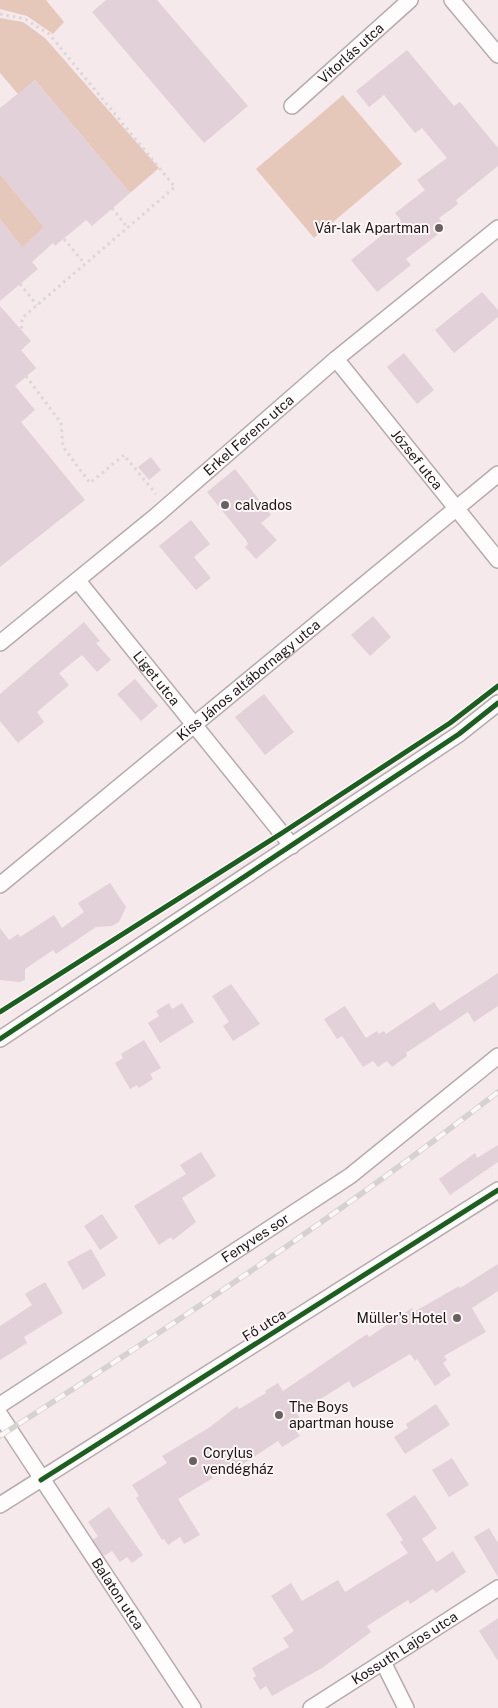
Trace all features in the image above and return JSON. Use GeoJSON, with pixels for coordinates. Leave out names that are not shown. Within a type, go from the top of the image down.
{"type":"FeatureCollection","features":[{"type":"Feature","properties":{"kind":"street","name":"Vitorlás utca"},"geometry":{"type":"LineString","coordinates":[[292,106],[410,0]]}},
{"type":"Feature","properties":{"kind":"street"},"geometry":{"type":"LineString","coordinates":[[452,0],[498,55]]}},
{"type":"Feature","properties":{"kind":"street","name":"Erkel Ferenc utca"},"geometry":{"type":"LineString","coordinates":[[0,643],[78,581],[336,358],[498,228]]}},
{"type":"Feature","properties":{"kind":"street","name":"József utca"},"geometry":{"type":"LineString","coordinates":[[336,358],[498,560]]}},
{"type":"Feature","properties":{"kind":"street","name":"Kiss János altábornagy utca"},"geometry":{"type":"LineString","coordinates":[[0,885],[193,723],[498,474]]}},
{"type":"Feature","properties":{"kind":"street","name":"Liget utca"},"geometry":{"type":"LineString","coordinates":[[78,581],[292,846]]}},
{"type":"Feature","properties":{"kind":"street"},"geometry":{"type":"LineString","coordinates":[[0,1039],[459,734],[498,703]]}},
{"type":"Feature","properties":{"kind":"street","name":"Fenyves sor"},"geometry":{"type":"LineString","coordinates":[[0,1405],[350,1176],[498,1056]]}},
{"type":"Feature","properties":{"kind":"street","name":"Fő utca"},"geometry":{"type":"LineString","coordinates":[[0,1506],[498,1190]]}},
{"type":"Feature","properties":{"kind":"street","name":"Balaton utca"},"geometry":{"type":"LineString","coordinates":[[0,1415],[41,1480],[193,1708]]}},
{"type":"Feature","properties":{"kind":"street","name":"Kossuth Lajos utca"},"geometry":{"type":"LineString","coordinates":[[311,1708],[498,1588]]}},
{"type":"Feature","properties":{"kind":"street"},"geometry":{"type":"LineString","coordinates":[[383,1662],[406,1708]]}},
{"type":"Feature","properties":{"kind":"path"},"geometry":{"type":"LineString","coordinates":[[0,14],[25,19],[48,34],[175,187],[22,318],[20,368],[61,423],[63,447],[90,483],[124,455],[166,506]]}},
{"type":"Feature","properties":{"kind":"path"},"geometry":{"type":"LineString","coordinates":[[112,208],[128,228]]}},
{"type":"Feature","properties":{"kind":"path"},"geometry":{"type":"LineString","coordinates":[[64,239],[85,264]]}},
{"type":"Feature","properties":{"kind":"path"},"geometry":{"type":"LineString","coordinates":[[20,284],[37,305]]}},
{"type":"Feature","properties":{"kind":"shaded area"},"geometry":{"type":"Polygon","coordinates":[[[0,0],[46,0],[64,22],[53,34],[27,16],[0,9],[0,0]]]}},
{"type":"Feature","properties":{"kind":"shaded area"},"geometry":{"type":"Polygon","coordinates":[[[0,18],[23,22],[45,38],[159,168],[130,193],[35,80],[18,94],[0,73],[0,18]]]}},
{"type":"Feature","properties":{"kind":"shaded area"},"geometry":{"type":"Polygon","coordinates":[[[343,95],[402,164],[314,238],[256,169],[343,95]]]}},
{"type":"Feature","properties":{"kind":"shaded area"},"geometry":{"type":"Polygon","coordinates":[[[0,174],[44,227],[24,250],[0,219],[0,174]]]}},
{"type":"Feature","properties":{"kind":"building"},"geometry":{"type":"Polygon","coordinates":[[[106,0],[157,0],[248,106],[204,143],[92,12],[106,0]]]}},
{"type":"Feature","properties":{"kind":"building"},"geometry":{"type":"Polygon","coordinates":[[[407,50],[454,106],[460,102],[498,148],[498,166],[456,200],[458,204],[439,218],[446,228],[406,259],[411,265],[377,292],[351,260],[401,220],[395,213],[425,190],[417,180],[447,158],[422,128],[415,133],[384,95],[369,107],[356,91],[407,50]]]}},
{"type":"Feature","properties":{"kind":"building"},"geometry":{"type":"Polygon","coordinates":[[[35,80],[130,193],[92,226],[86,220],[55,246],[53,243],[32,262],[38,269],[0,301],[0,219],[22,247],[44,227],[0,174],[0,108],[35,80]]]}},
{"type":"Feature","properties":{"kind":"building"},"geometry":{"type":"Polygon","coordinates":[[[482,292],[498,310],[498,317],[454,353],[435,330],[482,292]]]}},
{"type":"Feature","properties":{"kind":"building"},"geometry":{"type":"Polygon","coordinates":[[[0,306],[31,341],[21,350],[36,368],[15,386],[35,410],[21,422],[85,500],[0,567],[0,306]]]}},
{"type":"Feature","properties":{"kind":"building"},"geometry":{"type":"Polygon","coordinates":[[[404,353],[434,390],[417,404],[387,367],[404,353]]]}},
{"type":"Feature","properties":{"kind":"building"},"geometry":{"type":"Polygon","coordinates":[[[151,457],[161,470],[149,480],[138,467],[151,457]]]}},
{"type":"Feature","properties":{"kind":"building"},"geometry":{"type":"Polygon","coordinates":[[[235,469],[271,515],[261,523],[277,540],[256,559],[245,547],[248,544],[246,540],[207,492],[235,469]]]}},
{"type":"Feature","properties":{"kind":"building"},"geometry":{"type":"Polygon","coordinates":[[[191,520],[210,544],[194,557],[211,578],[196,590],[159,546],[191,520]]]}},
{"type":"Feature","properties":{"kind":"building"},"geometry":{"type":"Polygon","coordinates":[[[373,616],[391,637],[370,656],[351,635],[373,616]]]}},
{"type":"Feature","properties":{"kind":"building"},"geometry":{"type":"Polygon","coordinates":[[[84,622],[100,641],[96,643],[111,660],[97,672],[82,655],[59,673],[69,685],[37,712],[44,722],[18,743],[0,721],[0,694],[84,622]]]}},
{"type":"Feature","properties":{"kind":"building"},"geometry":{"type":"Polygon","coordinates":[[[135,679],[158,706],[141,721],[117,694],[135,679]]]}},
{"type":"Feature","properties":{"kind":"building"},"geometry":{"type":"Polygon","coordinates":[[[264,694],[294,732],[265,755],[235,717],[264,694]]]}},
{"type":"Feature","properties":{"kind":"building"},"geometry":{"type":"Polygon","coordinates":[[[110,883],[126,907],[119,922],[112,926],[96,927],[56,954],[53,950],[25,969],[25,980],[19,982],[0,980],[0,928],[9,940],[18,934],[20,937],[54,915],[62,928],[84,912],[78,903],[110,883]]]}},
{"type":"Feature","properties":{"kind":"building"},"geometry":{"type":"Polygon","coordinates":[[[498,973],[498,1006],[474,1022],[468,1012],[406,1053],[407,1056],[392,1067],[387,1061],[378,1067],[373,1061],[363,1067],[342,1036],[337,1039],[324,1019],[345,1006],[366,1038],[377,1031],[379,1034],[384,1031],[386,1034],[434,1002],[440,1011],[498,973]]]}},
{"type":"Feature","properties":{"kind":"building"},"geometry":{"type":"Polygon","coordinates":[[[231,984],[260,1024],[233,1041],[223,1026],[229,1022],[212,996],[231,984]]]}},
{"type":"Feature","properties":{"kind":"building"},"geometry":{"type":"Polygon","coordinates":[[[169,1003],[172,1009],[182,1003],[194,1022],[160,1043],[148,1023],[159,1016],[156,1011],[169,1003]]]}},
{"type":"Feature","properties":{"kind":"building"},"geometry":{"type":"Polygon","coordinates":[[[144,1040],[161,1068],[150,1074],[153,1079],[139,1088],[137,1085],[130,1089],[115,1063],[123,1058],[121,1054],[144,1040]]]}},
{"type":"Feature","properties":{"kind":"building"},"geometry":{"type":"Polygon","coordinates":[[[498,1145],[498,1162],[450,1195],[439,1179],[475,1153],[477,1158],[498,1145]]]}},
{"type":"Feature","properties":{"kind":"building"},"geometry":{"type":"Polygon","coordinates":[[[201,1152],[216,1176],[182,1198],[196,1222],[173,1240],[171,1237],[159,1245],[134,1206],[186,1174],[180,1165],[201,1152]]]}},
{"type":"Feature","properties":{"kind":"building"},"geometry":{"type":"Polygon","coordinates":[[[102,1214],[118,1238],[100,1250],[84,1226],[102,1214]]]}},
{"type":"Feature","properties":{"kind":"building"},"geometry":{"type":"Polygon","coordinates":[[[91,1249],[106,1275],[83,1290],[67,1262],[91,1249]]]}},
{"type":"Feature","properties":{"kind":"building"},"geometry":{"type":"Polygon","coordinates":[[[498,1264],[498,1291],[472,1308],[486,1332],[444,1356],[447,1360],[443,1363],[451,1375],[435,1386],[417,1359],[415,1361],[410,1354],[353,1388],[349,1381],[297,1414],[304,1425],[296,1431],[300,1436],[282,1447],[278,1441],[237,1468],[233,1461],[211,1475],[213,1478],[178,1499],[200,1535],[184,1544],[180,1537],[168,1545],[164,1539],[162,1540],[136,1498],[139,1496],[132,1485],[167,1463],[162,1456],[210,1427],[237,1406],[239,1409],[266,1393],[265,1391],[278,1383],[283,1391],[367,1334],[369,1337],[412,1308],[414,1312],[459,1286],[460,1288],[498,1264]]]}},
{"type":"Feature","properties":{"kind":"building"},"geometry":{"type":"Polygon","coordinates":[[[45,1282],[63,1313],[24,1337],[27,1343],[0,1360],[0,1326],[32,1305],[25,1294],[45,1282]]]}},
{"type":"Feature","properties":{"kind":"building"},"geometry":{"type":"Polygon","coordinates":[[[436,1404],[450,1425],[405,1454],[394,1437],[408,1428],[406,1424],[436,1404]]]}},
{"type":"Feature","properties":{"kind":"building"},"geometry":{"type":"Polygon","coordinates":[[[452,1458],[469,1485],[449,1497],[432,1470],[452,1458]]]}},
{"type":"Feature","properties":{"kind":"building"},"geometry":{"type":"Polygon","coordinates":[[[415,1495],[437,1528],[422,1539],[437,1562],[453,1551],[466,1572],[436,1593],[433,1589],[410,1604],[408,1600],[367,1626],[371,1632],[322,1668],[272,1696],[266,1686],[260,1690],[253,1678],[256,1676],[252,1668],[289,1647],[283,1638],[294,1631],[271,1596],[291,1583],[302,1601],[338,1580],[345,1592],[408,1553],[400,1542],[403,1540],[386,1514],[415,1495]]]}},
{"type":"Feature","properties":{"kind":"building"},"geometry":{"type":"Polygon","coordinates":[[[109,1507],[143,1555],[132,1563],[127,1557],[120,1562],[112,1551],[104,1556],[93,1540],[98,1536],[88,1522],[109,1507]]]}},
{"type":"Feature","properties":{"kind":"building"},"geometry":{"type":"Polygon","coordinates":[[[489,1528],[498,1543],[498,1577],[474,1537],[489,1528]]]}},
{"type":"Feature","properties":{"kind":"building"},"geometry":{"type":"Polygon","coordinates":[[[498,1618],[498,1661],[479,1631],[498,1618]]]}},
{"type":"Feature","properties":{"kind":"railway"},"geometry":{"type":"LineString","coordinates":[[0,1436],[253,1270],[377,1183],[498,1092]]}},
{"type":"Feature","properties":{"kind":"cycle path"},"geometry":{"type":"LineString","coordinates":[[0,1012],[282,833],[450,723],[498,686]]}},
{"type":"Feature","properties":{"kind":"cycle path"},"geometry":{"type":"LineString","coordinates":[[0,1039],[459,734],[498,703]]}},
{"type":"Feature","properties":{"kind":"cycle path"},"geometry":{"type":"LineString","coordinates":[[41,1480],[498,1190]]}},
{"type":"Feature","properties":{"kind":"place","name":"Vár-lak Apartman"},"geometry":{"type":"Point","coordinates":[439,228]}},
{"type":"Feature","properties":{"kind":"place","name":"calvados"},"geometry":{"type":"Point","coordinates":[225,505]}},
{"type":"Feature","properties":{"kind":"place","name":"Müller's Hotel"},"geometry":{"type":"Point","coordinates":[457,1318]}},
{"type":"Feature","properties":{"kind":"place","name":"The Boys apartman house"},"geometry":{"type":"Point","coordinates":[279,1415]}},
{"type":"Feature","properties":{"kind":"place","name":"Corylus vendégház"},"geometry":{"type":"Point","coordinates":[193,1461]}}]}
